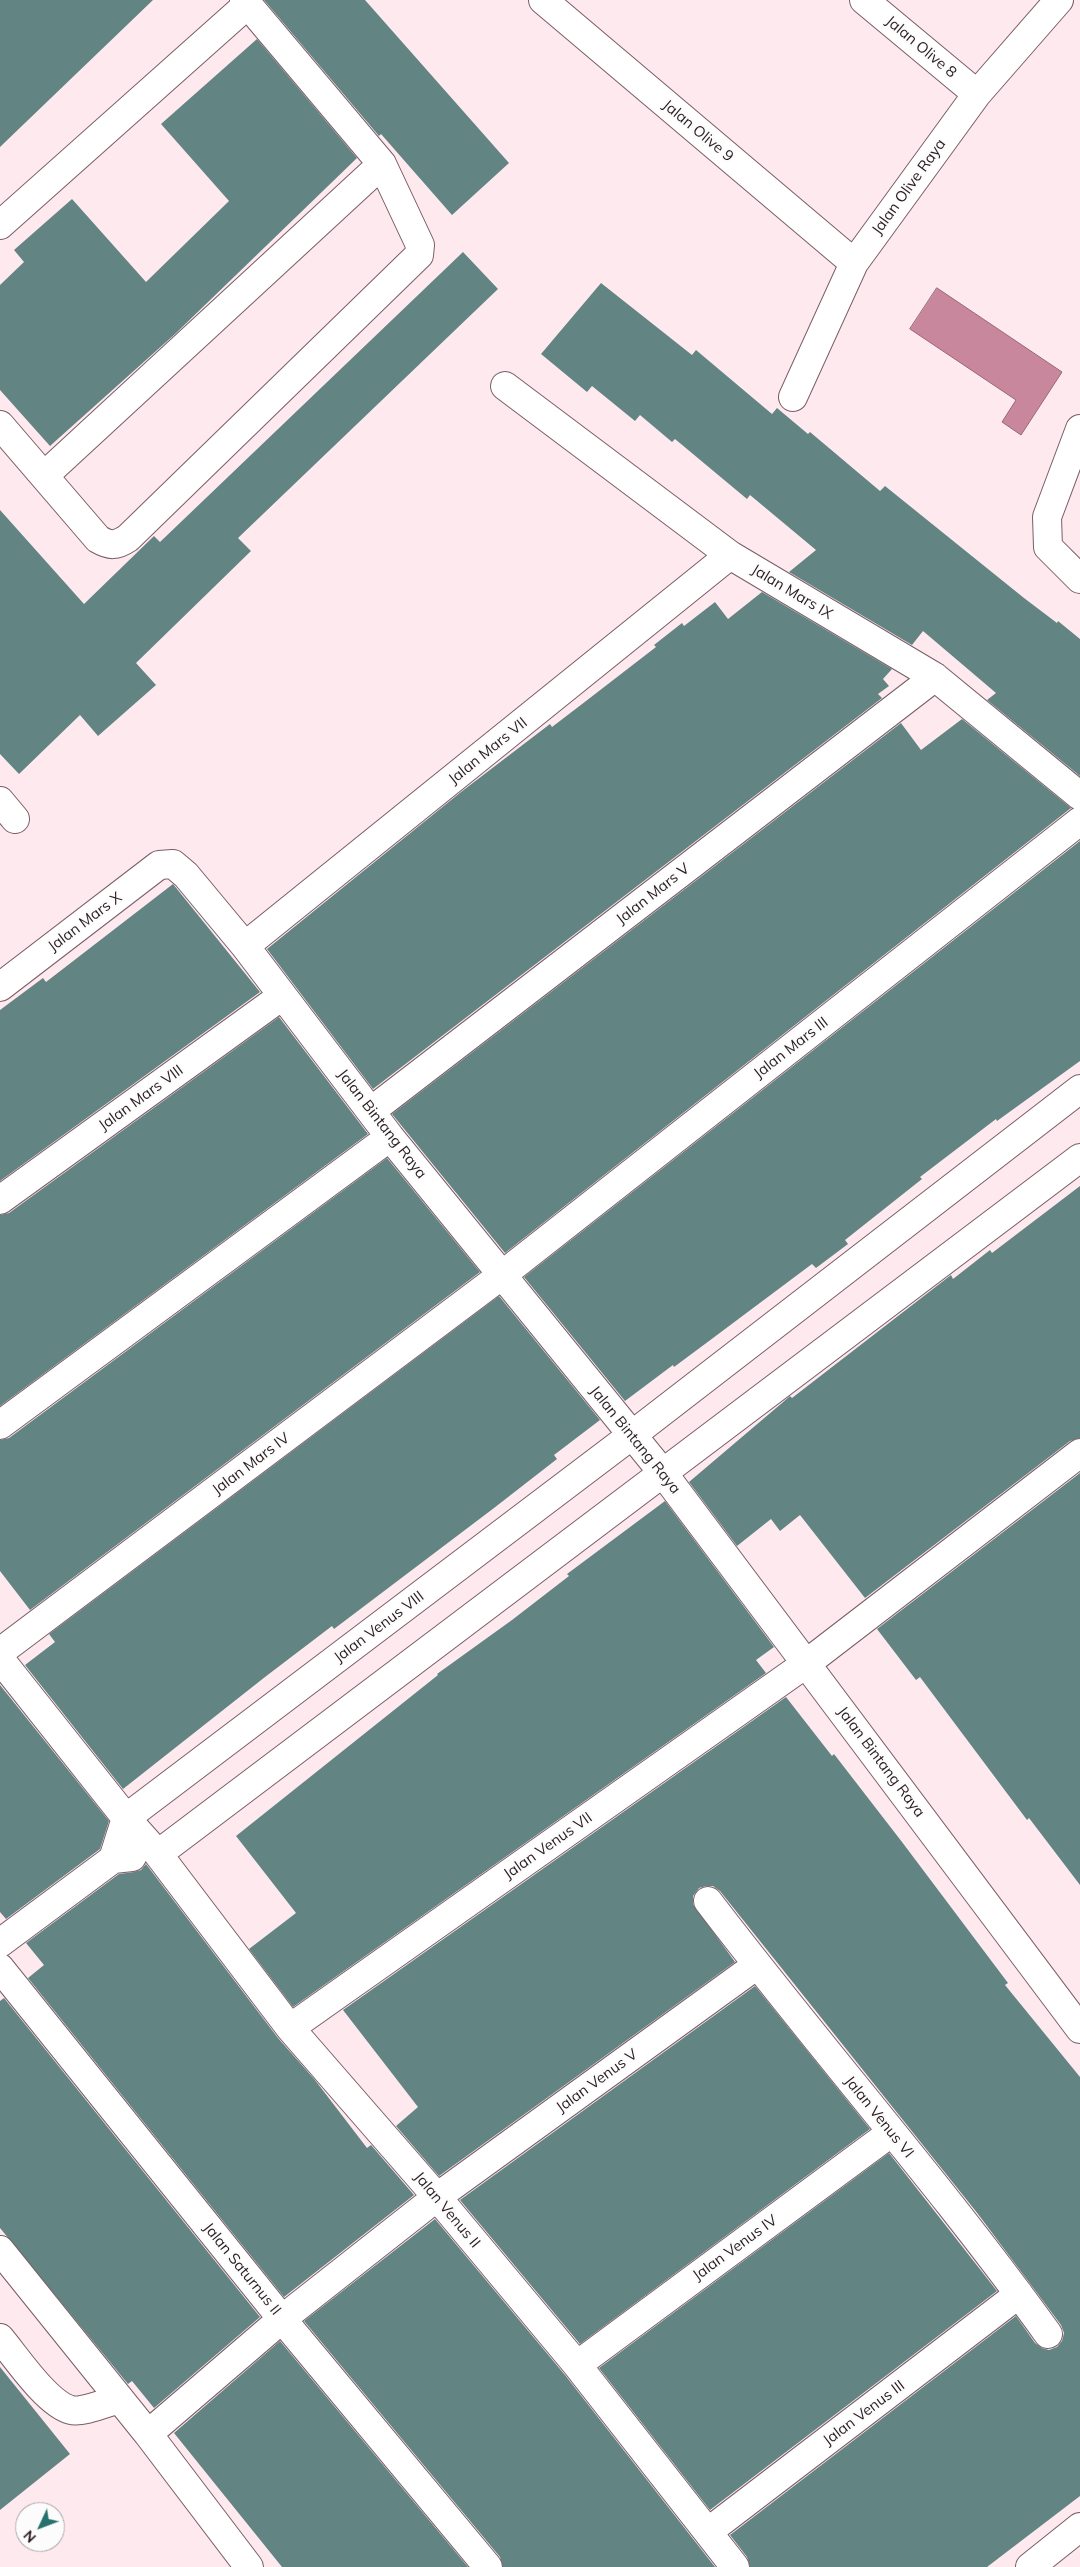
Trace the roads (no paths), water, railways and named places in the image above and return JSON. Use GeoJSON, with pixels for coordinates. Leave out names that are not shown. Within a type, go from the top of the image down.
{"type":"FeatureCollection","features":[{"type":"Feature","properties":{"kind":"street","name":"Jalan Olive 9"},"geometry":{"type":"LineString","coordinates":[[543,0],[854,263]]}},
{"type":"Feature","properties":{"kind":"street","name":"Jalan Olive 8"},"geometry":{"type":"LineString","coordinates":[[864,0],[977,94]]}},
{"type":"Feature","properties":{"kind":"street","name":"Jalan Olive Raya"},"geometry":{"type":"LineString","coordinates":[[793,397],[854,263],[977,94],[1059,0]]}},
{"type":"Feature","properties":{"kind":"street"},"geometry":{"type":"LineString","coordinates":[[0,225],[246,2],[382,164],[420,245],[419,255],[128,538],[118,545],[108,545],[98,540],[45,475],[0,425]]}},
{"type":"Feature","properties":{"kind":"street"},"geometry":{"type":"LineString","coordinates":[[45,475],[382,164]]}},
{"type":"Feature","properties":{"kind":"street","name":"Jalan Mars IX"},"geometry":{"type":"LineString","coordinates":[[505,386],[730,555],[935,677],[1080,796]]}},
{"type":"Feature","properties":{"kind":"street"},"geometry":{"type":"LineString","coordinates":[[1072,572],[1048,547],[1047,517],[1080,429]]}},
{"type":"Feature","properties":{"kind":"street","name":"Jalan Mars VII"},"geometry":{"type":"LineString","coordinates":[[246,946],[730,555]]}},
{"type":"Feature","properties":{"kind":"street","name":"Jalan Mars V"},"geometry":{"type":"LineString","coordinates":[[371,1111],[935,677]]}},
{"type":"Feature","properties":{"kind":"street","name":"Jalan Mars III"},"geometry":{"type":"LineString","coordinates":[[502,1275],[1080,821]]}},
{"type":"Feature","properties":{"kind":"street","name":"Jalan Bintang Raya"},"geometry":{"type":"LineString","coordinates":[[173,864],[186,875],[246,946],[390,1137],[663,1473],[1080,2028]]}},
{"type":"Feature","properties":{"kind":"street","name":"Jalan Mars X"},"geometry":{"type":"LineString","coordinates":[[0,987],[159,865],[173,864]]}},
{"type":"Feature","properties":{"kind":"street","name":"Jalan Mars VIII"},"geometry":{"type":"LineString","coordinates":[[0,1200],[282,996]]}},
{"type":"Feature","properties":{"kind":"street","name":"Jalan Venus VIII"},"geometry":{"type":"LineString","coordinates":[[126,1818],[632,1435],[1080,1089]]}},
{"type":"Feature","properties":{"kind":"street"},"geometry":{"type":"LineString","coordinates":[[0,1425],[390,1137]]}},
{"type":"Feature","properties":{"kind":"street"},"geometry":{"type":"LineString","coordinates":[[3,1935],[113,1859],[158,1854],[1080,1158]]}},
{"type":"Feature","properties":{"kind":"street","name":"Jalan Mars IV"},"geometry":{"type":"LineString","coordinates":[[0,1652],[502,1275]]}},
{"type":"Feature","properties":{"kind":"street","name":"Jalan Venus VII"},"geometry":{"type":"LineString","coordinates":[[290,2028],[807,1663],[1080,1452]]}},
{"type":"Feature","properties":{"kind":"street","name":"Jalan Venus II"},"geometry":{"type":"LineString","coordinates":[[0,1659],[126,1818],[158,1854],[290,2028],[437,2198],[577,2365],[709,2531],[735,2567]]}},
{"type":"Feature","properties":{"kind":"street"},"geometry":{"type":"LineString","coordinates":[[113,1859],[126,1818]]}},
{"type":"Feature","properties":{"kind":"street","name":"Jalan Venus VI"},"geometry":{"type":"LineString","coordinates":[[708,1902],[756,1965],[892,2132],[1048,2334]]}},
{"type":"Feature","properties":{"kind":"street","name":"Jalan Venus V"},"geometry":{"type":"LineString","coordinates":[[148,2434],[282,2319],[437,2198],[756,1965]]}},
{"type":"Feature","properties":{"kind":"street","name":"Jalan Saturnus II"},"geometry":{"type":"LineString","coordinates":[[0,1968],[282,2319],[488,2567]]}},
{"type":"Feature","properties":{"kind":"street","name":"Jalan Venus IV"},"geometry":{"type":"LineString","coordinates":[[577,2365],[892,2132]]}},
{"type":"Feature","properties":{"kind":"street"},"geometry":{"type":"LineString","coordinates":[[0,2250],[148,2434],[248,2567]]}},
{"type":"Feature","properties":{"kind":"street","name":"Jalan Venus III"},"geometry":{"type":"LineString","coordinates":[[709,2531],[1019,2294]]}},
{"type":"Feature","properties":{"kind":"street"},"geometry":{"type":"LineString","coordinates":[[0,2338],[51,2398],[71,2410],[89,2408],[120,2399]]}},
{"type":"Feature","properties":{"kind":"street"},"geometry":{"type":"LineString","coordinates":[[1030,2567],[1080,2527]]}}]}
